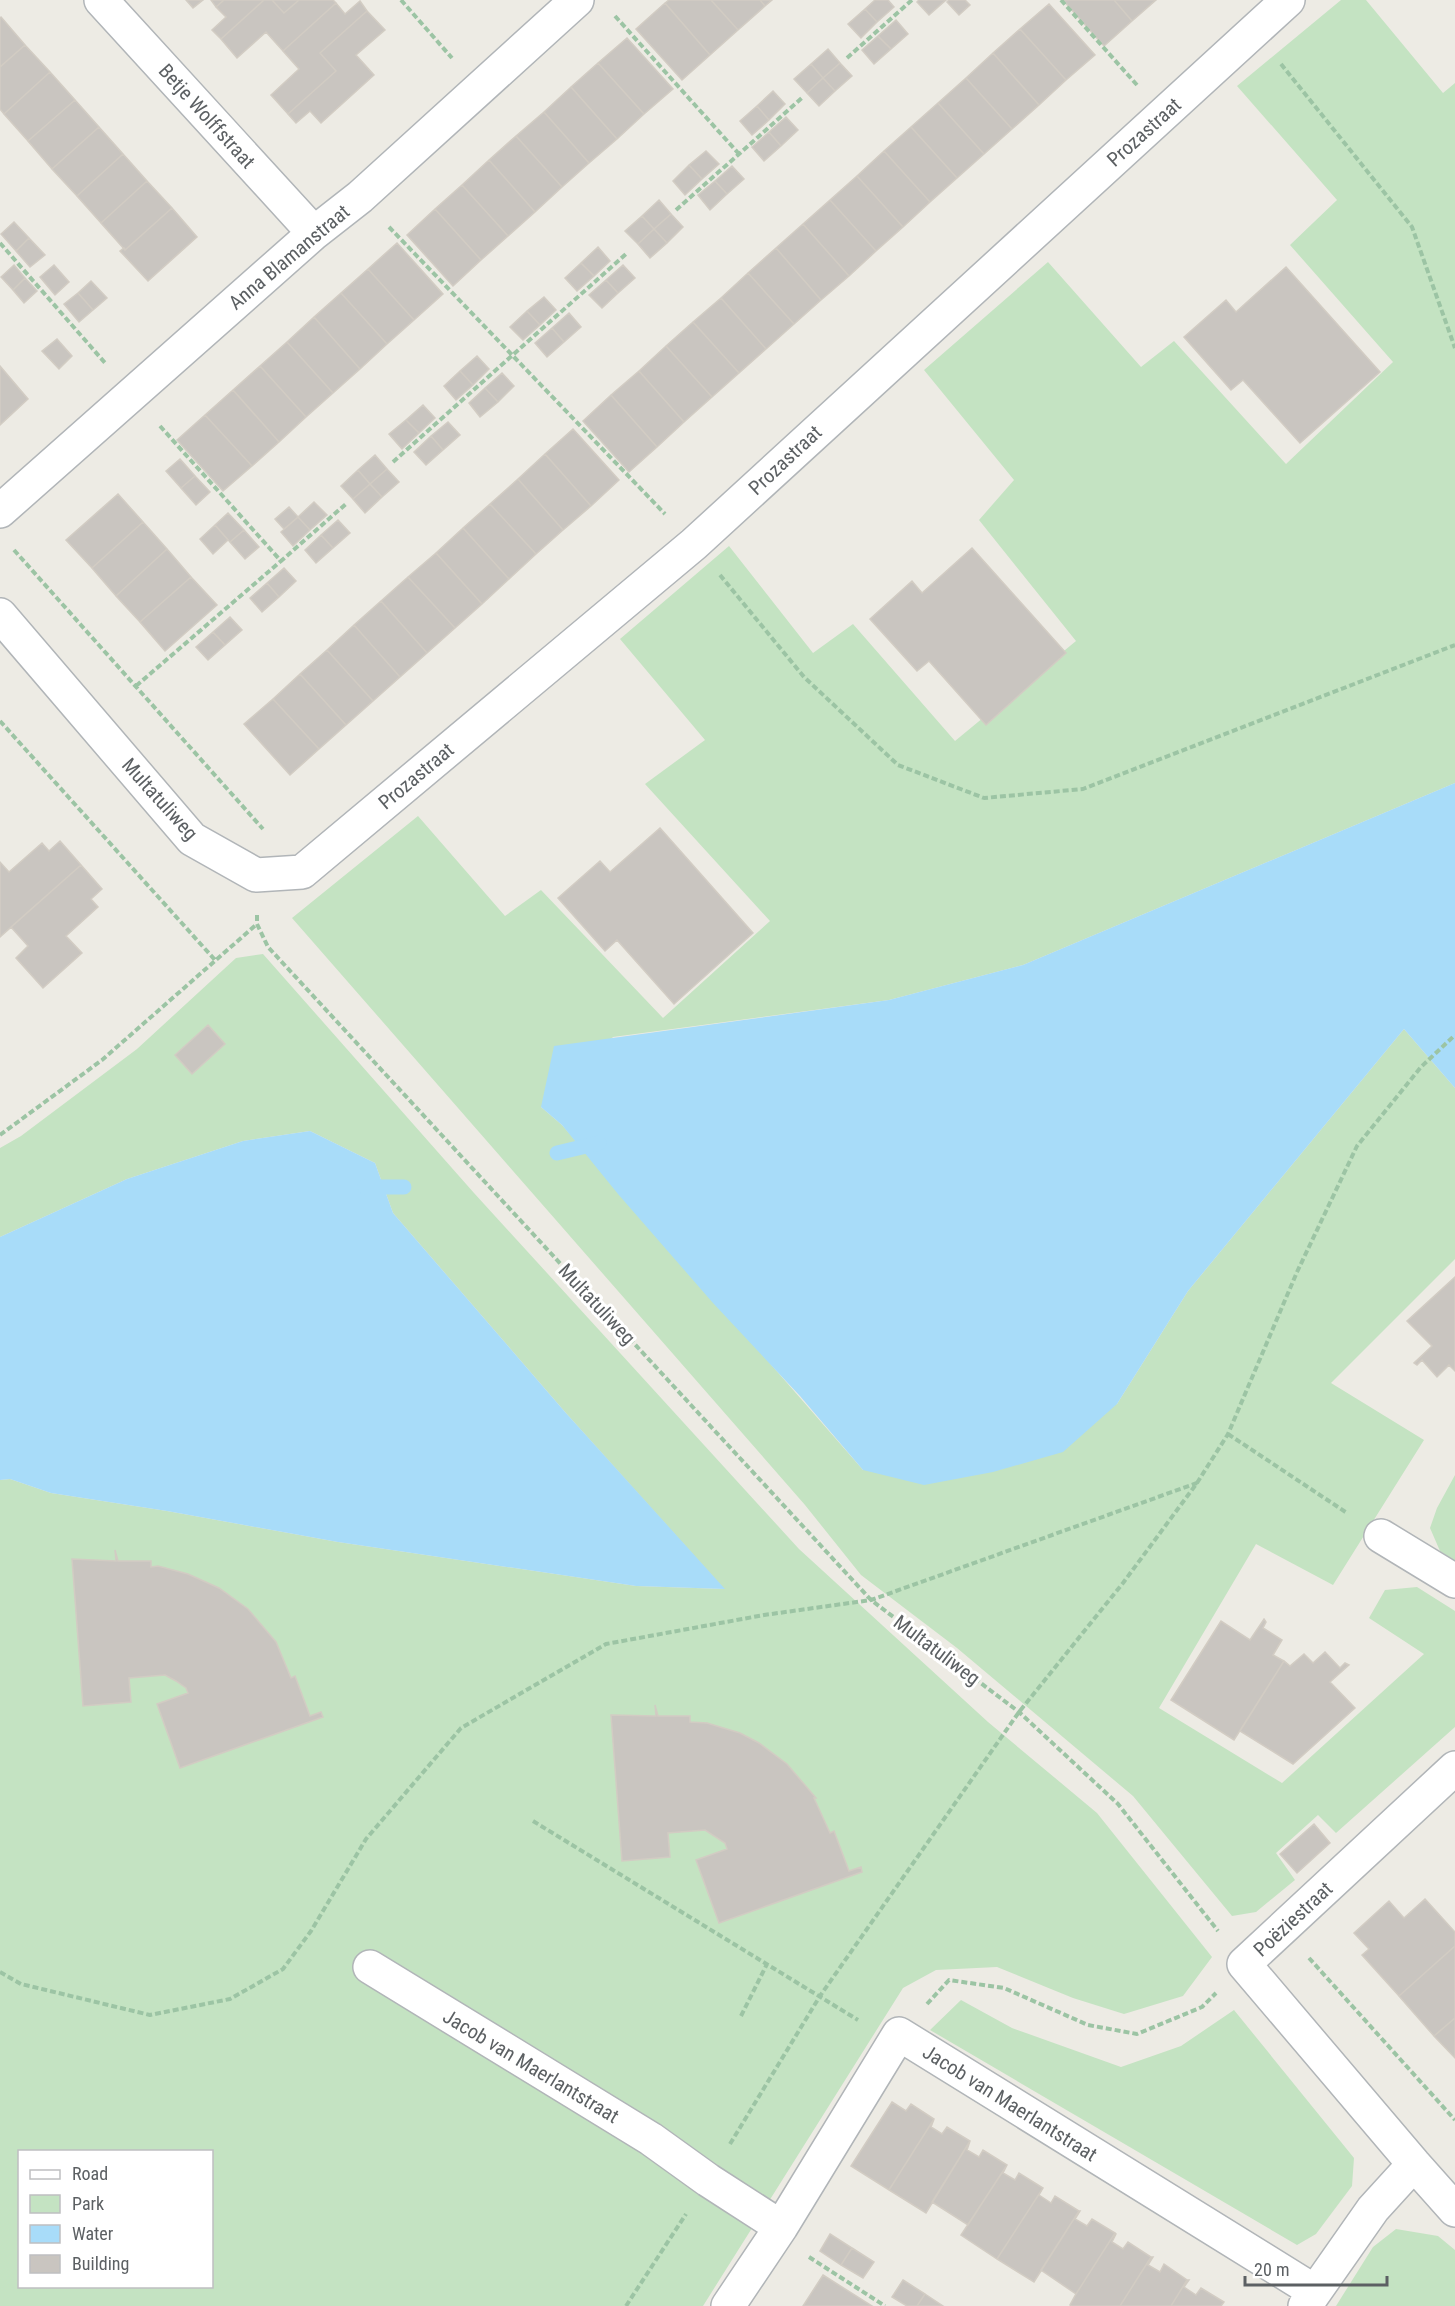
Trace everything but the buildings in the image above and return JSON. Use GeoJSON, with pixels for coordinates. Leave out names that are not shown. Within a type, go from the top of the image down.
{"type":"FeatureCollection","features":[{"type":"Feature","properties":{"kind":"street","name":"Betje Wolffstraat"},"geometry":{"type":"LineString","coordinates":[[101,0],[314,233]]}},
{"type":"Feature","properties":{"kind":"street","name":"Anna Blamanstraat"},"geometry":{"type":"LineString","coordinates":[[0,511],[314,233],[360,197],[577,0]]}},
{"type":"Feature","properties":{"kind":"street","name":"Prozastraat"},"geometry":{"type":"LineString","coordinates":[[302,872],[694,544],[1288,0]]}},
{"type":"Feature","properties":{"kind":"street","name":"Multatuliweg"},"geometry":{"type":"LineString","coordinates":[[0,615],[192,839],[256,875]]}},
{"type":"Feature","properties":{"kind":"street"},"geometry":{"type":"LineString","coordinates":[[256,875],[302,872]]}},
{"type":"Feature","properties":{"kind":"street"},"geometry":{"type":"LineString","coordinates":[[1381,1536],[1455,1581]]}},
{"type":"Feature","properties":{"kind":"street","name":"Poëziestraat"},"geometry":{"type":"LineString","coordinates":[[1455,1768],[1244,1964],[1455,2210]]}},
{"type":"Feature","properties":{"kind":"street","name":"Jacob van Maerlantstraat"},"geometry":{"type":"LineString","coordinates":[[370,1966],[651,2139],[778,2231]]}},
{"type":"Feature","properties":{"kind":"street"},"geometry":{"type":"LineString","coordinates":[[728,2306],[778,2231],[896,2039]]}},
{"type":"Feature","properties":{"kind":"street","name":"Jacob van Maerlantstraat"},"geometry":{"type":"LineString","coordinates":[[896,2039],[1309,2299]]}},
{"type":"Feature","properties":{"kind":"street"},"geometry":{"type":"LineString","coordinates":[[1309,2299],[1373,2209],[1414,2164]]}},
{"type":"Feature","properties":{"kind":"path"},"geometry":{"type":"LineString","coordinates":[[401,0],[479,89]]}},
{"type":"Feature","properties":{"kind":"path"},"geometry":{"type":"LineString","coordinates":[[847,58],[912,0]]}},
{"type":"Feature","properties":{"kind":"path"},"geometry":{"type":"LineString","coordinates":[[1061,0],[1163,114]]}},
{"type":"Feature","properties":{"kind":"path"},"geometry":{"type":"LineString","coordinates":[[608,9],[739,154]]}},
{"type":"Feature","properties":{"kind":"path"},"geometry":{"type":"LineString","coordinates":[[1254,31],[1412,227],[1455,348]]}},
{"type":"Feature","properties":{"kind":"path"},"geometry":{"type":"LineString","coordinates":[[676,210],[803,97]]}},
{"type":"Feature","properties":{"kind":"path"},"geometry":{"type":"LineString","coordinates":[[360,197],[694,544],[804,677],[898,765],[984,798],[1083,789],[1455,645]]}},
{"type":"Feature","properties":{"kind":"path"},"geometry":{"type":"LineString","coordinates":[[0,243],[131,394],[281,561]]}},
{"type":"Feature","properties":{"kind":"path"},"geometry":{"type":"LineString","coordinates":[[393,462],[627,253]]}},
{"type":"Feature","properties":{"kind":"path"},"geometry":{"type":"LineString","coordinates":[[136,686],[346,503]]}},
{"type":"Feature","properties":{"kind":"path"},"geometry":{"type":"LineString","coordinates":[[8,543],[302,872]]}},
{"type":"Feature","properties":{"kind":"path"},"geometry":{"type":"LineString","coordinates":[[0,721],[215,960]]}},
{"type":"Feature","properties":{"kind":"path","name":"Multatuliweg"},"geometry":{"type":"LineString","coordinates":[[256,875],[257,924],[268,947],[871,1600],[1019,1712],[1118,1804],[1244,1964]]}},
{"type":"Feature","properties":{"kind":"path"},"geometry":{"type":"LineString","coordinates":[[0,1135],[102,1060],[257,924]]}},
{"type":"Feature","properties":{"kind":"path"},"geometry":{"type":"LineString","coordinates":[[626,2306],[708,2180],[820,1996],[1019,1712],[1123,1583],[1197,1483],[1228,1434],[1297,1272],[1357,1146],[1420,1067],[1455,1035]]}},
{"type":"Feature","properties":{"kind":"path"},"geometry":{"type":"LineString","coordinates":[[1228,1434],[1381,1536]]}},
{"type":"Feature","properties":{"kind":"path"},"geometry":{"type":"LineString","coordinates":[[0,1972],[21,1984],[150,2015],[230,1999],[283,1969],[311,1931],[366,1839],[461,1728],[606,1644],[764,1615],[871,1600],[1197,1483]]}},
{"type":"Feature","properties":{"kind":"path"},"geometry":{"type":"LineString","coordinates":[[534,1821],[820,1996],[896,2039],[949,1980],[1004,1988],[1088,2025],[1137,2034],[1202,2007],[1244,1964]]}},
{"type":"Feature","properties":{"kind":"path"},"geometry":{"type":"LineString","coordinates":[[1282,1929],[1455,2120]]}},
{"type":"Feature","properties":{"kind":"path"},"geometry":{"type":"LineString","coordinates":[[741,2016],[767,1964]]}},
{"type":"Feature","properties":{"kind":"path"},"geometry":{"type":"LineString","coordinates":[[778,2231],[885,2306]]}},
{"type":"Feature","properties":{"kind":"green space"},"geometry":{"type":"Polygon","coordinates":[[[1341,0],[1366,0],[1443,93],[1455,83],[1455,783],[1023,965],[889,1000],[613,1037],[541,1107],[562,1125],[863,1470],[1117,1404],[1188,1291],[1404,1029],[1455,1088],[1455,1259],[1331,1383],[1424,1440],[1333,1585],[1256,1544],[1159,1708],[1282,1783],[1424,1654],[1369,1618],[1385,1590],[1417,1587],[1455,1611],[1455,1727],[1336,1833],[1318,1815],[1276,1853],[1295,1880],[1256,1912],[1232,1916],[1133,1796],[957,1648],[861,1575],[805,1505],[292,918],[418,816],[505,916],[541,890],[663,1018],[770,921],[645,784],[705,740],[620,639],[729,546],[813,653],[853,624],[955,741],[1076,641],[979,520],[1014,480],[924,370],[1048,262],[1141,367],[1174,341],[1286,464],[1393,362],[1290,245],[1337,200],[1237,86],[1341,0]]]}},
{"type":"Feature","properties":{"kind":"green space"},"geometry":{"type":"Polygon","coordinates":[[[263,954],[474,1193],[799,1549],[988,1722],[1097,1813],[1212,1957],[1183,1996],[1124,2014],[1073,1998],[997,1967],[936,1970],[903,1988],[703,2306],[0,2306],[0,1480],[10,1479],[51,1493],[338,1542],[636,1586],[724,1589],[565,1412],[393,1213],[375,1163],[310,1131],[243,1141],[127,1179],[0,1237],[0,1148],[21,1136],[137,1049],[236,958],[263,954]]]}},
{"type":"Feature","properties":{"kind":"green space"},"geometry":{"type":"Polygon","coordinates":[[[1455,1475],[1455,1561],[1440,1551],[1430,1528],[1437,1508],[1455,1475]]]}},
{"type":"Feature","properties":{"kind":"green space"},"geometry":{"type":"Polygon","coordinates":[[[961,2000],[1012,2028],[1121,2067],[1181,2046],[1234,2010],[1354,2158],[1352,2186],[1316,2234],[1297,2245],[930,2030],[961,2000]]]}},
{"type":"Feature","properties":{"kind":"green space"},"geometry":{"type":"Polygon","coordinates":[[[1396,2229],[1438,2236],[1455,2250],[1455,2306],[1336,2306],[1373,2247],[1396,2229]]]}},
{"type":"Feature","properties":{"kind":"water"},"geometry":{"type":"Polygon","coordinates":[[[1455,783],[1455,1088],[1404,1029],[1188,1291],[1117,1404],[1063,1452],[993,1472],[924,1485],[863,1470],[800,1396],[713,1303],[618,1194],[562,1125],[541,1107],[554,1046],[889,1000],[1023,965],[1455,783]]]}},
{"type":"Feature","properties":{"kind":"water"},"geometry":{"type":"Polygon","coordinates":[[[310,1131],[375,1163],[393,1213],[565,1412],[725,1589],[636,1586],[338,1542],[51,1493],[10,1479],[0,1480],[0,1237],[127,1179],[243,1141],[310,1131]]]}},
{"type":"Feature","properties":{"kind":"waterway"},"geometry":{"type":"LineString","coordinates":[[557,1153],[599,1143]]}},
{"type":"Feature","properties":{"kind":"waterway"},"geometry":{"type":"LineString","coordinates":[[365,1187],[404,1187]]}}]}
